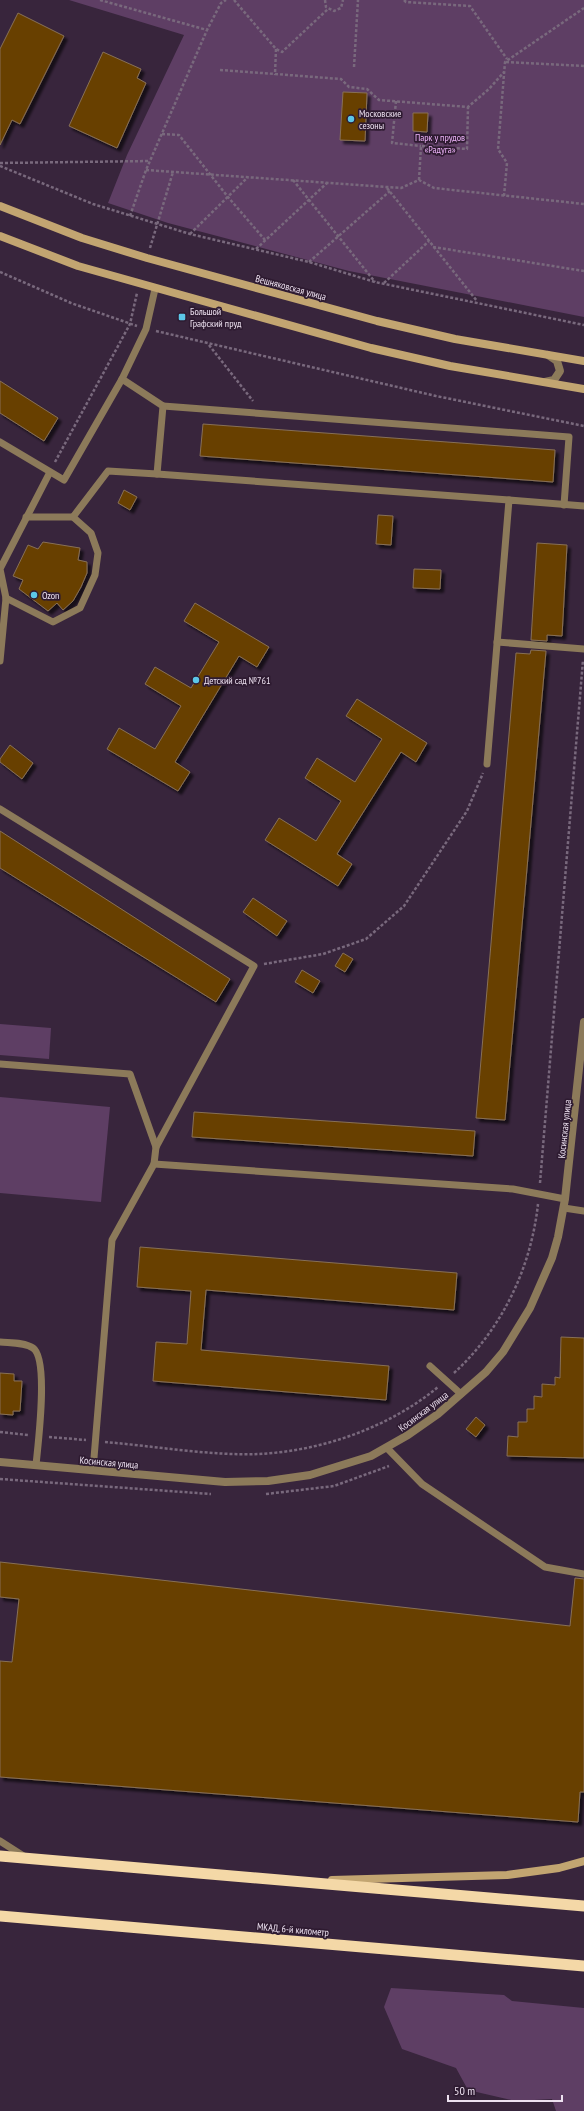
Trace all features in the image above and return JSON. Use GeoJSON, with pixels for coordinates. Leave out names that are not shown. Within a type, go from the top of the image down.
{"type":"FeatureCollection","features":[{"type":"Feature","properties":{"kind":"highway"},"geometry":{"type":"LineString","coordinates":[[0,1856],[584,1906]]}},
{"type":"Feature","properties":{"kind":"highway","name":"МКАД, 6-й километр"},"geometry":{"type":"LineString","coordinates":[[0,1916],[584,1966]]}},
{"type":"Feature","properties":{"kind":"main road","name":"Вешняковская улица"},"geometry":{"type":"LineString","coordinates":[[0,206],[82,238],[377,321],[455,339],[584,361]]}},
{"type":"Feature","properties":{"kind":"main road"},"geometry":{"type":"LineString","coordinates":[[0,236],[78,266],[155,289],[371,348],[450,366],[584,389]]}},
{"type":"Feature","properties":{"kind":"main road"},"geometry":{"type":"LineString","coordinates":[[293,1881],[507,1875],[559,1868],[584,1861]]}},
{"type":"Feature","properties":{"kind":"street"},"geometry":{"type":"LineString","coordinates":[[544,382],[554,380],[560,371],[557,361],[548,355]]}},
{"type":"Feature","properties":{"kind":"street","name":"Косинская улица"},"geometry":{"type":"LineString","coordinates":[[0,1462],[225,1482],[261,1482],[287,1479],[334,1469],[387,1448],[427,1422],[486,1372],[503,1352],[530,1308],[552,1258],[566,1199],[584,1022]]}},
{"type":"Feature","properties":{"kind":"lane"},"geometry":{"type":"LineString","coordinates":[[0,442],[64,480],[122,379],[146,329],[155,289]]}},
{"type":"Feature","properties":{"kind":"lane"},"geometry":{"type":"LineString","coordinates":[[122,379],[163,406],[569,437],[564,505]]}},
{"type":"Feature","properties":{"kind":"lane"},"geometry":{"type":"LineString","coordinates":[[157,474],[163,406]]}},
{"type":"Feature","properties":{"kind":"lane"},"geometry":{"type":"LineString","coordinates":[[73,517],[108,471],[584,506]]}},
{"type":"Feature","properties":{"kind":"lane"},"geometry":{"type":"LineString","coordinates":[[0,661],[6,598],[0,569],[50,472]]}},
{"type":"Feature","properties":{"kind":"lane"},"geometry":{"type":"LineString","coordinates":[[487,764],[509,500]]}},
{"type":"Feature","properties":{"kind":"lane"},"geometry":{"type":"LineString","coordinates":[[6,598],[53,622],[80,608],[95,575],[98,553],[91,533],[73,517],[26,517]]}},
{"type":"Feature","properties":{"kind":"lane"},"geometry":{"type":"LineString","coordinates":[[497,642],[584,649]]}},
{"type":"Feature","properties":{"kind":"lane"},"geometry":{"type":"LineString","coordinates":[[0,809],[254,966],[156,1147],[154,1164],[112,1240],[93,1470]]}},
{"type":"Feature","properties":{"kind":"lane"},"geometry":{"type":"LineString","coordinates":[[0,1064],[130,1074],[156,1147]]}},
{"type":"Feature","properties":{"kind":"lane"},"geometry":{"type":"LineString","coordinates":[[154,1164],[513,1189],[566,1199]]}},
{"type":"Feature","properties":{"kind":"lane"},"geometry":{"type":"LineString","coordinates":[[564,1208],[584,1211]]}},
{"type":"Feature","properties":{"kind":"lane"},"geometry":{"type":"LineString","coordinates":[[0,1342],[24,1344],[34,1348],[40,1356],[42,1372],[36,1465]]}},
{"type":"Feature","properties":{"kind":"lane"},"geometry":{"type":"LineString","coordinates":[[430,1366],[461,1394]]}},
{"type":"Feature","properties":{"kind":"lane"},"geometry":{"type":"LineString","coordinates":[[387,1448],[422,1484],[545,1567],[584,1574]]}},
{"type":"Feature","properties":{"kind":"lane"},"geometry":{"type":"LineString","coordinates":[[0,1841],[29,1859]]}},
{"type":"Feature","properties":{"kind":"path"},"geometry":{"type":"LineString","coordinates":[[100,0],[207,30]]}},
{"type":"Feature","properties":{"kind":"path"},"geometry":{"type":"LineString","coordinates":[[130,216],[146,170],[207,30],[221,3],[226,0]]}},
{"type":"Feature","properties":{"kind":"path"},"geometry":{"type":"LineString","coordinates":[[234,0],[276,49],[282,52],[328,9],[337,10],[343,5],[343,0]]}},
{"type":"Feature","properties":{"kind":"path"},"geometry":{"type":"LineString","coordinates":[[325,0],[328,9]]}},
{"type":"Feature","properties":{"kind":"path"},"geometry":{"type":"LineString","coordinates":[[354,67],[358,0]]}},
{"type":"Feature","properties":{"kind":"path"},"geometry":{"type":"LineString","coordinates":[[404,0],[406,2],[470,6],[506,60],[498,149],[507,163],[504,196]]}},
{"type":"Feature","properties":{"kind":"path"},"geometry":{"type":"LineString","coordinates":[[506,60],[584,8]]}},
{"type":"Feature","properties":{"kind":"path"},"geometry":{"type":"LineString","coordinates":[[275,74],[276,49]]}},
{"type":"Feature","properties":{"kind":"path"},"geometry":{"type":"LineString","coordinates":[[506,60],[584,66]]}},
{"type":"Feature","properties":{"kind":"path"},"geometry":{"type":"LineString","coordinates":[[220,70],[341,79],[350,87],[367,89],[379,100],[468,107],[490,89],[504,72]]}},
{"type":"Feature","properties":{"kind":"path"},"geometry":{"type":"LineString","coordinates":[[396,101],[392,143],[421,146],[467,149],[468,107]]}},
{"type":"Feature","properties":{"kind":"path"},"geometry":{"type":"LineString","coordinates":[[162,134],[179,135],[228,197],[265,240]]}},
{"type":"Feature","properties":{"kind":"path"},"geometry":{"type":"LineString","coordinates":[[419,180],[421,146]]}},
{"type":"Feature","properties":{"kind":"path"},"geometry":{"type":"LineString","coordinates":[[0,163],[150,161]]}},
{"type":"Feature","properties":{"kind":"path"},"geometry":{"type":"LineString","coordinates":[[0,166],[94,204],[190,234],[309,262],[384,284],[478,302],[584,325]]}},
{"type":"Feature","properties":{"kind":"path"},"geometry":{"type":"LineString","coordinates":[[146,170],[402,188],[419,180]]}},
{"type":"Feature","properties":{"kind":"path"},"geometry":{"type":"LineString","coordinates":[[190,234],[248,177]]}},
{"type":"Feature","properties":{"kind":"path"},"geometry":{"type":"LineString","coordinates":[[292,180],[376,282]]}},
{"type":"Feature","properties":{"kind":"path"},"geometry":{"type":"LineString","coordinates":[[419,180],[434,188],[584,204]]}},
{"type":"Feature","properties":{"kind":"path"},"geometry":{"type":"LineString","coordinates":[[255,249],[327,182]]}},
{"type":"Feature","properties":{"kind":"path"},"geometry":{"type":"LineString","coordinates":[[386,187],[478,302]]}},
{"type":"Feature","properties":{"kind":"path"},"geometry":{"type":"LineString","coordinates":[[309,262],[390,191]]}},
{"type":"Feature","properties":{"kind":"path"},"geometry":{"type":"LineString","coordinates":[[384,284],[429,241]]}},
{"type":"Feature","properties":{"kind":"path"},"geometry":{"type":"LineString","coordinates":[[433,247],[584,271]]}},
{"type":"Feature","properties":{"kind":"path"},"geometry":{"type":"LineString","coordinates":[[0,272],[71,303],[146,329],[209,345],[436,396],[584,426]]}},
{"type":"Feature","properties":{"kind":"path"},"geometry":{"type":"LineString","coordinates":[[50,472],[130,324]]}},
{"type":"Feature","properties":{"kind":"path"},"geometry":{"type":"LineString","coordinates":[[209,345],[262,414]]}},
{"type":"Feature","properties":{"kind":"path"},"geometry":{"type":"LineString","coordinates":[[254,966],[323,954],[366,940],[404,906],[467,811],[487,764]]}},
{"type":"Feature","properties":{"kind":"green space","name":"Парк у прудов «Радуга»"},"geometry":{"type":"Polygon","coordinates":[[[69,0],[584,0],[584,317],[349,271],[168,223],[108,203],[127,155],[184,35],[69,0]]]}},
{"type":"Feature","properties":{"kind":"green space"},"geometry":{"type":"Polygon","coordinates":[[[0,1024],[51,1028],[49,1059],[0,1055],[0,1024]]]}},
{"type":"Feature","properties":{"kind":"green space"},"geometry":{"type":"Polygon","coordinates":[[[0,1097],[110,1107],[101,1202],[0,1193],[0,1097]]]}},
{"type":"Feature","properties":{"kind":"green space"},"geometry":{"type":"Polygon","coordinates":[[[391,1988],[504,1995],[512,2001],[584,2008],[584,2111],[556,2111],[552,2099],[516,2101],[468,2090],[456,2068],[402,2049],[384,2007],[391,1988]]]}},
{"type":"Feature","properties":{"kind":"building"},"geometry":{"type":"Polygon","coordinates":[[[18,13],[64,36],[20,124],[12,120],[0,145],[0,49],[18,13]]]}},
{"type":"Feature","properties":{"kind":"building"},"geometry":{"type":"Polygon","coordinates":[[[103,52],[141,69],[137,78],[146,83],[117,148],[69,126],[103,52]]]}},
{"type":"Feature","properties":{"kind":"building"},"geometry":{"type":"Polygon","coordinates":[[[343,92],[367,93],[365,141],[340,140],[343,92]]]}},
{"type":"Feature","properties":{"kind":"building"},"geometry":{"type":"Polygon","coordinates":[[[413,113],[428,113],[427,132],[413,131],[413,113]]]}},
{"type":"Feature","properties":{"kind":"building"},"geometry":{"type":"Polygon","coordinates":[[[0,381],[58,418],[44,441],[0,413],[0,381]]]}},
{"type":"Feature","properties":{"kind":"building"},"geometry":{"type":"Polygon","coordinates":[[[203,424],[555,450],[553,482],[200,456],[203,424]]]}},
{"type":"Feature","properties":{"kind":"building"},"geometry":{"type":"Polygon","coordinates":[[[124,490],[137,497],[130,510],[118,503],[124,490]]]}},
{"type":"Feature","properties":{"kind":"building"},"geometry":{"type":"Polygon","coordinates":[[[378,515],[393,516],[391,545],[376,544],[378,515]]]}},
{"type":"Feature","properties":{"kind":"building"},"geometry":{"type":"Polygon","coordinates":[[[43,542],[80,548],[78,560],[87,562],[87,573],[81,587],[73,601],[63,610],[57,603],[48,611],[19,589],[23,580],[13,576],[28,545],[38,549],[43,542]]]}},
{"type":"Feature","properties":{"kind":"building"},"geometry":{"type":"Polygon","coordinates":[[[537,543],[567,545],[562,636],[547,635],[547,641],[531,640],[537,543]]]}},
{"type":"Feature","properties":{"kind":"building"},"geometry":{"type":"Polygon","coordinates":[[[414,569],[441,570],[440,589],[413,588],[414,569]]]}},
{"type":"Feature","properties":{"kind":"building"},"geometry":{"type":"Polygon","coordinates":[[[195,603],[269,647],[257,667],[239,656],[175,762],[190,772],[178,791],[107,749],[119,728],[155,749],[181,706],[145,684],[155,667],[191,688],[219,642],[184,621],[195,603]]]}},
{"type":"Feature","properties":{"kind":"building"},"geometry":{"type":"Polygon","coordinates":[[[531,650],[546,651],[505,1120],[476,1118],[516,653],[530,654],[531,650]]]}},
{"type":"Feature","properties":{"kind":"building"},"geometry":{"type":"Polygon","coordinates":[[[357,699],[427,743],[416,762],[401,752],[337,854],[352,864],[338,886],[265,840],[279,818],[316,841],[341,801],[305,778],[317,758],[355,782],[382,739],[346,716],[357,699]]]}},
{"type":"Feature","properties":{"kind":"building"},"geometry":{"type":"Polygon","coordinates":[[[10,745],[33,763],[22,779],[0,762],[0,759],[10,745]]]}},
{"type":"Feature","properties":{"kind":"building"},"geometry":{"type":"Polygon","coordinates":[[[0,831],[230,979],[216,1002],[0,868],[0,831]]]}},
{"type":"Feature","properties":{"kind":"building"},"geometry":{"type":"Polygon","coordinates":[[[253,898],[287,921],[277,936],[243,912],[253,898]]]}},
{"type":"Feature","properties":{"kind":"building"},"geometry":{"type":"Polygon","coordinates":[[[343,953],[353,959],[345,972],[335,966],[343,953]]]}},
{"type":"Feature","properties":{"kind":"building"},"geometry":{"type":"Polygon","coordinates":[[[302,970],[320,981],[313,993],[295,982],[302,970]]]}},
{"type":"Feature","properties":{"kind":"building"},"geometry":{"type":"Polygon","coordinates":[[[194,1112],[475,1131],[473,1156],[192,1137],[194,1112]]]}},
{"type":"Feature","properties":{"kind":"building"},"geometry":{"type":"Polygon","coordinates":[[[140,1247],[457,1273],[454,1310],[206,1290],[201,1350],[389,1366],[386,1400],[153,1381],[156,1342],[187,1344],[191,1291],[137,1287],[140,1247]]]}},
{"type":"Feature","properties":{"kind":"building"},"geometry":{"type":"Polygon","coordinates":[[[561,1337],[584,1338],[584,1458],[507,1456],[508,1436],[518,1437],[518,1422],[527,1422],[527,1409],[534,1409],[534,1396],[542,1397],[542,1384],[555,1385],[555,1377],[560,1378],[561,1337]]]}},
{"type":"Feature","properties":{"kind":"building"},"geometry":{"type":"Polygon","coordinates":[[[0,1373],[14,1374],[14,1381],[22,1381],[20,1411],[13,1411],[13,1415],[0,1414],[0,1373]]]}},
{"type":"Feature","properties":{"kind":"building"},"geometry":{"type":"Polygon","coordinates":[[[476,1417],[485,1425],[476,1437],[466,1429],[476,1417]]]}},
{"type":"Feature","properties":{"kind":"building"},"geometry":{"type":"Polygon","coordinates":[[[0,1562],[570,1626],[575,1578],[584,1579],[584,1792],[580,1792],[578,1822],[0,1777],[0,1661],[12,1662],[19,1599],[0,1597],[0,1562]]]}},
{"type":"Feature","properties":{"kind":"place","name":"Московские сезоны"},"geometry":{"type":"Point","coordinates":[351,119]}},
{"type":"Feature","properties":{"kind":"place","name":"Большой Графский пруд"},"geometry":{"type":"Point","coordinates":[182,317]}},
{"type":"Feature","properties":{"kind":"place","name":"Ozon"},"geometry":{"type":"Point","coordinates":[34,595]}},
{"type":"Feature","properties":{"kind":"place","name":"Детский сад №761"},"geometry":{"type":"Point","coordinates":[196,680]}}]}
